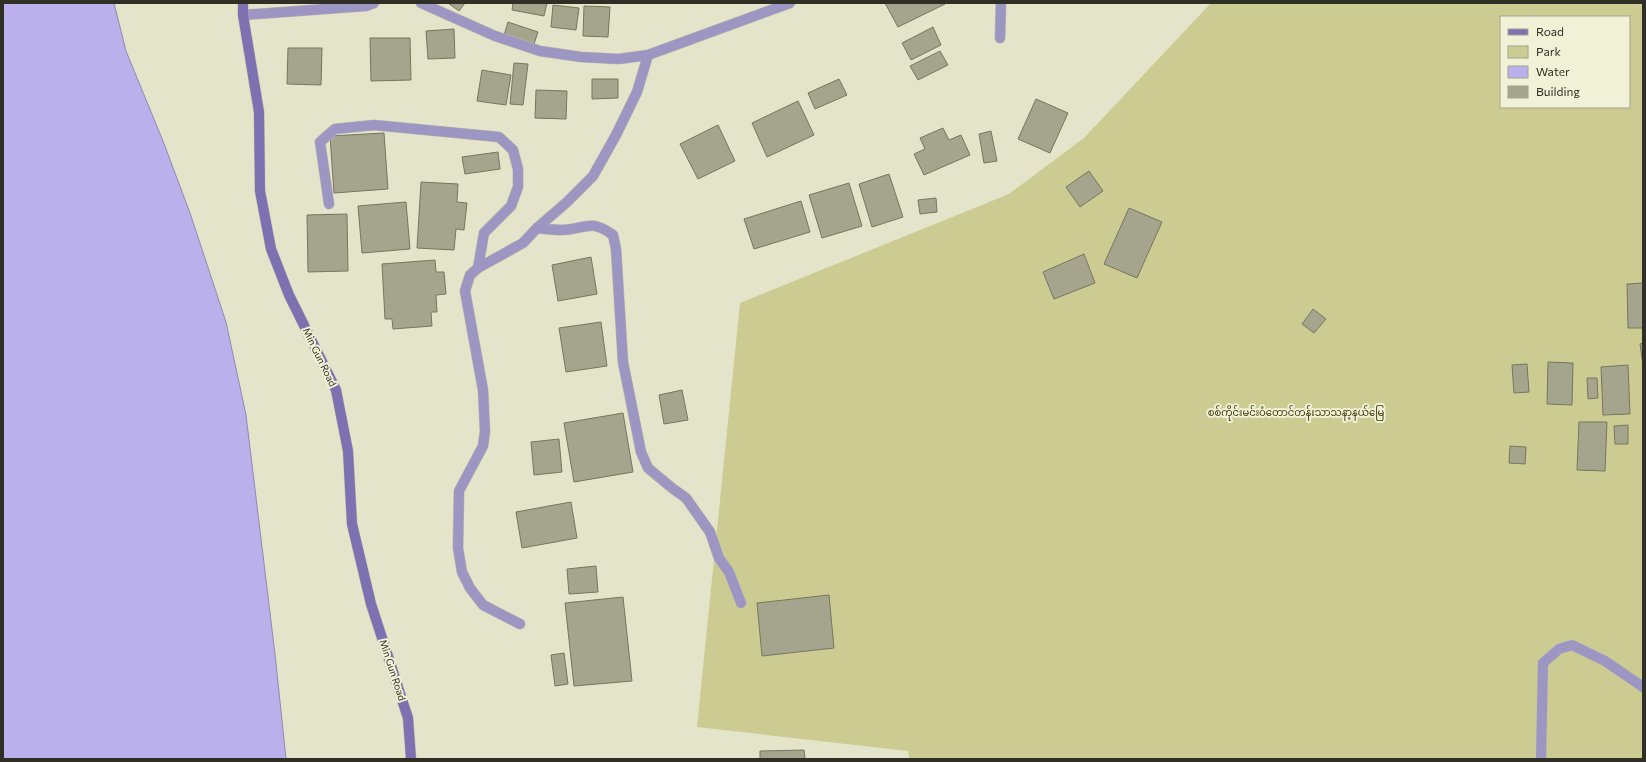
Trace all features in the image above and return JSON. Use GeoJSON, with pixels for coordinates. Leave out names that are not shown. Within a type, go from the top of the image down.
{"type":"FeatureCollection","features":[{"type":"Feature","properties":{"kind":"street","name":"Min Gun Road"},"geometry":{"type":"LineString","coordinates":[[244,3],[243,15],[259,112],[260,191],[271,249],[290,295],[336,390],[348,451],[352,524],[371,604],[408,718],[411,759]]}},
{"type":"Feature","properties":{"kind":"street"},"geometry":{"type":"LineString","coordinates":[[243,15],[358,6],[374,3]]}},
{"type":"Feature","properties":{"kind":"street"},"geometry":{"type":"LineString","coordinates":[[421,3],[495,36],[540,51],[581,57],[620,59],[648,55],[790,3]]}},
{"type":"Feature","properties":{"kind":"street"},"geometry":{"type":"LineString","coordinates":[[1000,38],[1001,3]]}},
{"type":"Feature","properties":{"kind":"street"},"geometry":{"type":"LineString","coordinates":[[520,624],[483,605],[470,588],[462,572],[458,548],[459,491],[483,446],[485,431],[483,390],[465,291],[470,275],[478,268],[523,243],[593,176],[616,135],[637,92],[648,55]]}},
{"type":"Feature","properties":{"kind":"street"},"geometry":{"type":"LineString","coordinates":[[329,204],[320,142],[335,129],[374,124],[498,137],[513,150],[518,169],[518,187],[511,206],[484,233],[478,268]]}},
{"type":"Feature","properties":{"kind":"street"},"geometry":{"type":"LineString","coordinates":[[537,228],[562,230],[591,225],[603,227],[613,235],[616,249],[623,362],[641,452],[648,468],[686,498],[710,532],[719,558],[729,572],[741,603]]}},
{"type":"Feature","properties":{"kind":"street"},"geometry":{"type":"LineString","coordinates":[[1541,759],[1543,663],[1559,649],[1572,645],[1605,661],[1643,687]]}},
{"type":"Feature","properties":{"kind":"green space","name":"စစ်ကိုင်းမင်းဝံတောင်တန်းသာသနာ့နယ်မြေ"},"geometry":{"type":"Polygon","coordinates":[[[1211,3],[1643,3],[1643,759],[909,759],[908,751],[697,727],[740,303],[1009,194],[1084,138],[1211,3]]]}},
{"type":"Feature","properties":{"kind":"water"},"geometry":{"type":"Polygon","coordinates":[[[3,3],[114,3],[126,51],[163,141],[190,213],[226,322],[246,415],[275,654],[286,759],[3,759],[3,3]]]}},
{"type":"Feature","properties":{"kind":"building"},"geometry":{"type":"Polygon","coordinates":[[[448,3],[465,3],[459,11],[448,3]]]}},
{"type":"Feature","properties":{"kind":"building"},"geometry":{"type":"Polygon","coordinates":[[[513,3],[547,3],[544,16],[512,10],[513,3]]]}},
{"type":"Feature","properties":{"kind":"building"},"geometry":{"type":"Polygon","coordinates":[[[885,3],[944,3],[945,4],[898,27],[885,3]]]}},
{"type":"Feature","properties":{"kind":"building"},"geometry":{"type":"Polygon","coordinates":[[[553,5],[579,8],[576,30],[551,27],[553,5]]]}},
{"type":"Feature","properties":{"kind":"building"},"geometry":{"type":"Polygon","coordinates":[[[584,6],[610,7],[608,37],[583,36],[584,6]]]}},
{"type":"Feature","properties":{"kind":"building"},"geometry":{"type":"Polygon","coordinates":[[[508,22],[538,32],[534,44],[504,35],[508,22]]]}},
{"type":"Feature","properties":{"kind":"building"},"geometry":{"type":"Polygon","coordinates":[[[933,27],[941,45],[911,60],[902,43],[933,27]]]}},
{"type":"Feature","properties":{"kind":"building"},"geometry":{"type":"Polygon","coordinates":[[[454,29],[455,58],[428,59],[426,31],[454,29]]]}},
{"type":"Feature","properties":{"kind":"building"},"geometry":{"type":"Polygon","coordinates":[[[370,38],[410,38],[411,80],[371,81],[370,38]]]}},
{"type":"Feature","properties":{"kind":"building"},"geometry":{"type":"Polygon","coordinates":[[[288,48],[322,48],[321,85],[287,84],[288,48]]]}},
{"type":"Feature","properties":{"kind":"building"},"geometry":{"type":"Polygon","coordinates":[[[940,51],[948,65],[918,80],[910,66],[940,51]]]}},
{"type":"Feature","properties":{"kind":"building"},"geometry":{"type":"Polygon","coordinates":[[[514,63],[528,64],[523,105],[510,104],[514,63]]]}},
{"type":"Feature","properties":{"kind":"building"},"geometry":{"type":"Polygon","coordinates":[[[482,70],[511,75],[506,105],[477,101],[482,70]]]}},
{"type":"Feature","properties":{"kind":"building"},"geometry":{"type":"Polygon","coordinates":[[[592,79],[618,79],[618,98],[592,99],[592,79]]]}},
{"type":"Feature","properties":{"kind":"building"},"geometry":{"type":"Polygon","coordinates":[[[839,79],[847,95],[815,109],[808,93],[839,79]]]}},
{"type":"Feature","properties":{"kind":"building"},"geometry":{"type":"Polygon","coordinates":[[[536,90],[567,91],[566,119],[535,118],[536,90]]]}},
{"type":"Feature","properties":{"kind":"building"},"geometry":{"type":"Polygon","coordinates":[[[1036,99],[1068,113],[1050,153],[1018,139],[1036,99]]]}},
{"type":"Feature","properties":{"kind":"building"},"geometry":{"type":"Polygon","coordinates":[[[798,101],[814,135],[767,157],[752,123],[798,101]]]}},
{"type":"Feature","properties":{"kind":"building"},"geometry":{"type":"Polygon","coordinates":[[[718,125],[735,161],[698,179],[680,144],[718,125]]]}},
{"type":"Feature","properties":{"kind":"building"},"geometry":{"type":"Polygon","coordinates":[[[943,128],[949,140],[961,135],[970,155],[924,175],[914,154],[925,149],[920,138],[943,128]]]}},
{"type":"Feature","properties":{"kind":"building"},"geometry":{"type":"Polygon","coordinates":[[[991,131],[997,161],[984,163],[979,134],[991,131]]]}},
{"type":"Feature","properties":{"kind":"building"},"geometry":{"type":"Polygon","coordinates":[[[384,133],[388,189],[334,193],[330,136],[384,133]]]}},
{"type":"Feature","properties":{"kind":"building"},"geometry":{"type":"Polygon","coordinates":[[[498,152],[500,169],[465,174],[462,157],[498,152]]]}},
{"type":"Feature","properties":{"kind":"building"},"geometry":{"type":"Polygon","coordinates":[[[1089,171],[1103,191],[1080,207],[1066,187],[1089,171]]]}},
{"type":"Feature","properties":{"kind":"building"},"geometry":{"type":"Polygon","coordinates":[[[889,174],[903,217],[872,227],[859,184],[889,174]]]}},
{"type":"Feature","properties":{"kind":"building"},"geometry":{"type":"Polygon","coordinates":[[[421,182],[458,184],[457,202],[467,203],[464,230],[456,229],[454,250],[417,248],[421,182]]]}},
{"type":"Feature","properties":{"kind":"building"},"geometry":{"type":"Polygon","coordinates":[[[849,183],[862,226],[822,238],[809,195],[849,183]]]}},
{"type":"Feature","properties":{"kind":"building"},"geometry":{"type":"Polygon","coordinates":[[[936,198],[937,212],[920,214],[918,200],[936,198]]]}},
{"type":"Feature","properties":{"kind":"building"},"geometry":{"type":"Polygon","coordinates":[[[801,201],[810,232],[754,249],[744,219],[801,201]]]}},
{"type":"Feature","properties":{"kind":"building"},"geometry":{"type":"Polygon","coordinates":[[[406,202],[410,249],[362,253],[358,206],[406,202]]]}},
{"type":"Feature","properties":{"kind":"building"},"geometry":{"type":"Polygon","coordinates":[[[1129,208],[1162,222],[1137,278],[1104,264],[1129,208]]]}},
{"type":"Feature","properties":{"kind":"building"},"geometry":{"type":"Polygon","coordinates":[[[347,214],[348,271],[308,272],[307,215],[347,214]]]}},
{"type":"Feature","properties":{"kind":"building"},"geometry":{"type":"Polygon","coordinates":[[[1084,254],[1095,283],[1054,299],[1043,272],[1084,254]]]}},
{"type":"Feature","properties":{"kind":"building"},"geometry":{"type":"Polygon","coordinates":[[[591,257],[597,294],[558,301],[552,265],[591,257]]]}},
{"type":"Feature","properties":{"kind":"building"},"geometry":{"type":"Polygon","coordinates":[[[435,260],[436,272],[444,272],[446,294],[436,295],[437,312],[431,312],[432,326],[393,329],[392,319],[385,319],[382,264],[435,260]]]}},
{"type":"Feature","properties":{"kind":"building"},"geometry":{"type":"Polygon","coordinates":[[[1643,283],[1643,328],[1628,328],[1627,284],[1643,283]]]}},
{"type":"Feature","properties":{"kind":"building"},"geometry":{"type":"Polygon","coordinates":[[[1313,309],[1326,319],[1314,333],[1302,324],[1313,309]]]}},
{"type":"Feature","properties":{"kind":"building"},"geometry":{"type":"Polygon","coordinates":[[[601,322],[607,366],[566,372],[559,328],[601,322]]]}},
{"type":"Feature","properties":{"kind":"building"},"geometry":{"type":"Polygon","coordinates":[[[1643,343],[1643,365],[1640,344],[1643,343]]]}},
{"type":"Feature","properties":{"kind":"building"},"geometry":{"type":"Polygon","coordinates":[[[1548,362],[1573,363],[1572,405],[1547,404],[1548,362]]]}},
{"type":"Feature","properties":{"kind":"building"},"geometry":{"type":"Polygon","coordinates":[[[1527,364],[1529,392],[1514,393],[1512,365],[1527,364]]]}},
{"type":"Feature","properties":{"kind":"building"},"geometry":{"type":"Polygon","coordinates":[[[1628,365],[1630,414],[1603,415],[1601,367],[1628,365]]]}},
{"type":"Feature","properties":{"kind":"building"},"geometry":{"type":"Polygon","coordinates":[[[1587,378],[1597,378],[1598,398],[1588,399],[1587,378]]]}},
{"type":"Feature","properties":{"kind":"building"},"geometry":{"type":"Polygon","coordinates":[[[682,390],[688,420],[664,424],[659,395],[682,390]]]}},
{"type":"Feature","properties":{"kind":"building"},"geometry":{"type":"Polygon","coordinates":[[[623,413],[633,472],[574,482],[564,423],[623,413]]]}},
{"type":"Feature","properties":{"kind":"building"},"geometry":{"type":"Polygon","coordinates":[[[1579,422],[1607,422],[1605,471],[1577,470],[1579,422]]]}},
{"type":"Feature","properties":{"kind":"building"},"geometry":{"type":"Polygon","coordinates":[[[1628,425],[1628,444],[1615,444],[1614,426],[1628,425]]]}},
{"type":"Feature","properties":{"kind":"building"},"geometry":{"type":"Polygon","coordinates":[[[559,439],[562,472],[534,475],[531,442],[559,439]]]}},
{"type":"Feature","properties":{"kind":"building"},"geometry":{"type":"Polygon","coordinates":[[[1510,446],[1526,447],[1525,464],[1509,463],[1510,446]]]}},
{"type":"Feature","properties":{"kind":"building"},"geometry":{"type":"Polygon","coordinates":[[[571,502],[577,538],[522,548],[516,512],[571,502]]]}},
{"type":"Feature","properties":{"kind":"building"},"geometry":{"type":"Polygon","coordinates":[[[596,566],[598,592],[569,594],[567,569],[596,566]]]}},
{"type":"Feature","properties":{"kind":"building"},"geometry":{"type":"Polygon","coordinates":[[[829,595],[834,648],[762,656],[757,603],[829,595]]]}},
{"type":"Feature","properties":{"kind":"building"},"geometry":{"type":"Polygon","coordinates":[[[623,597],[632,681],[574,686],[565,603],[623,597]]]}},
{"type":"Feature","properties":{"kind":"building"},"geometry":{"type":"Polygon","coordinates":[[[564,653],[568,684],[555,686],[551,655],[564,653]]]}},
{"type":"Feature","properties":{"kind":"building"},"geometry":{"type":"Polygon","coordinates":[[[804,750],[805,759],[760,759],[760,751],[804,750]]]}}]}
